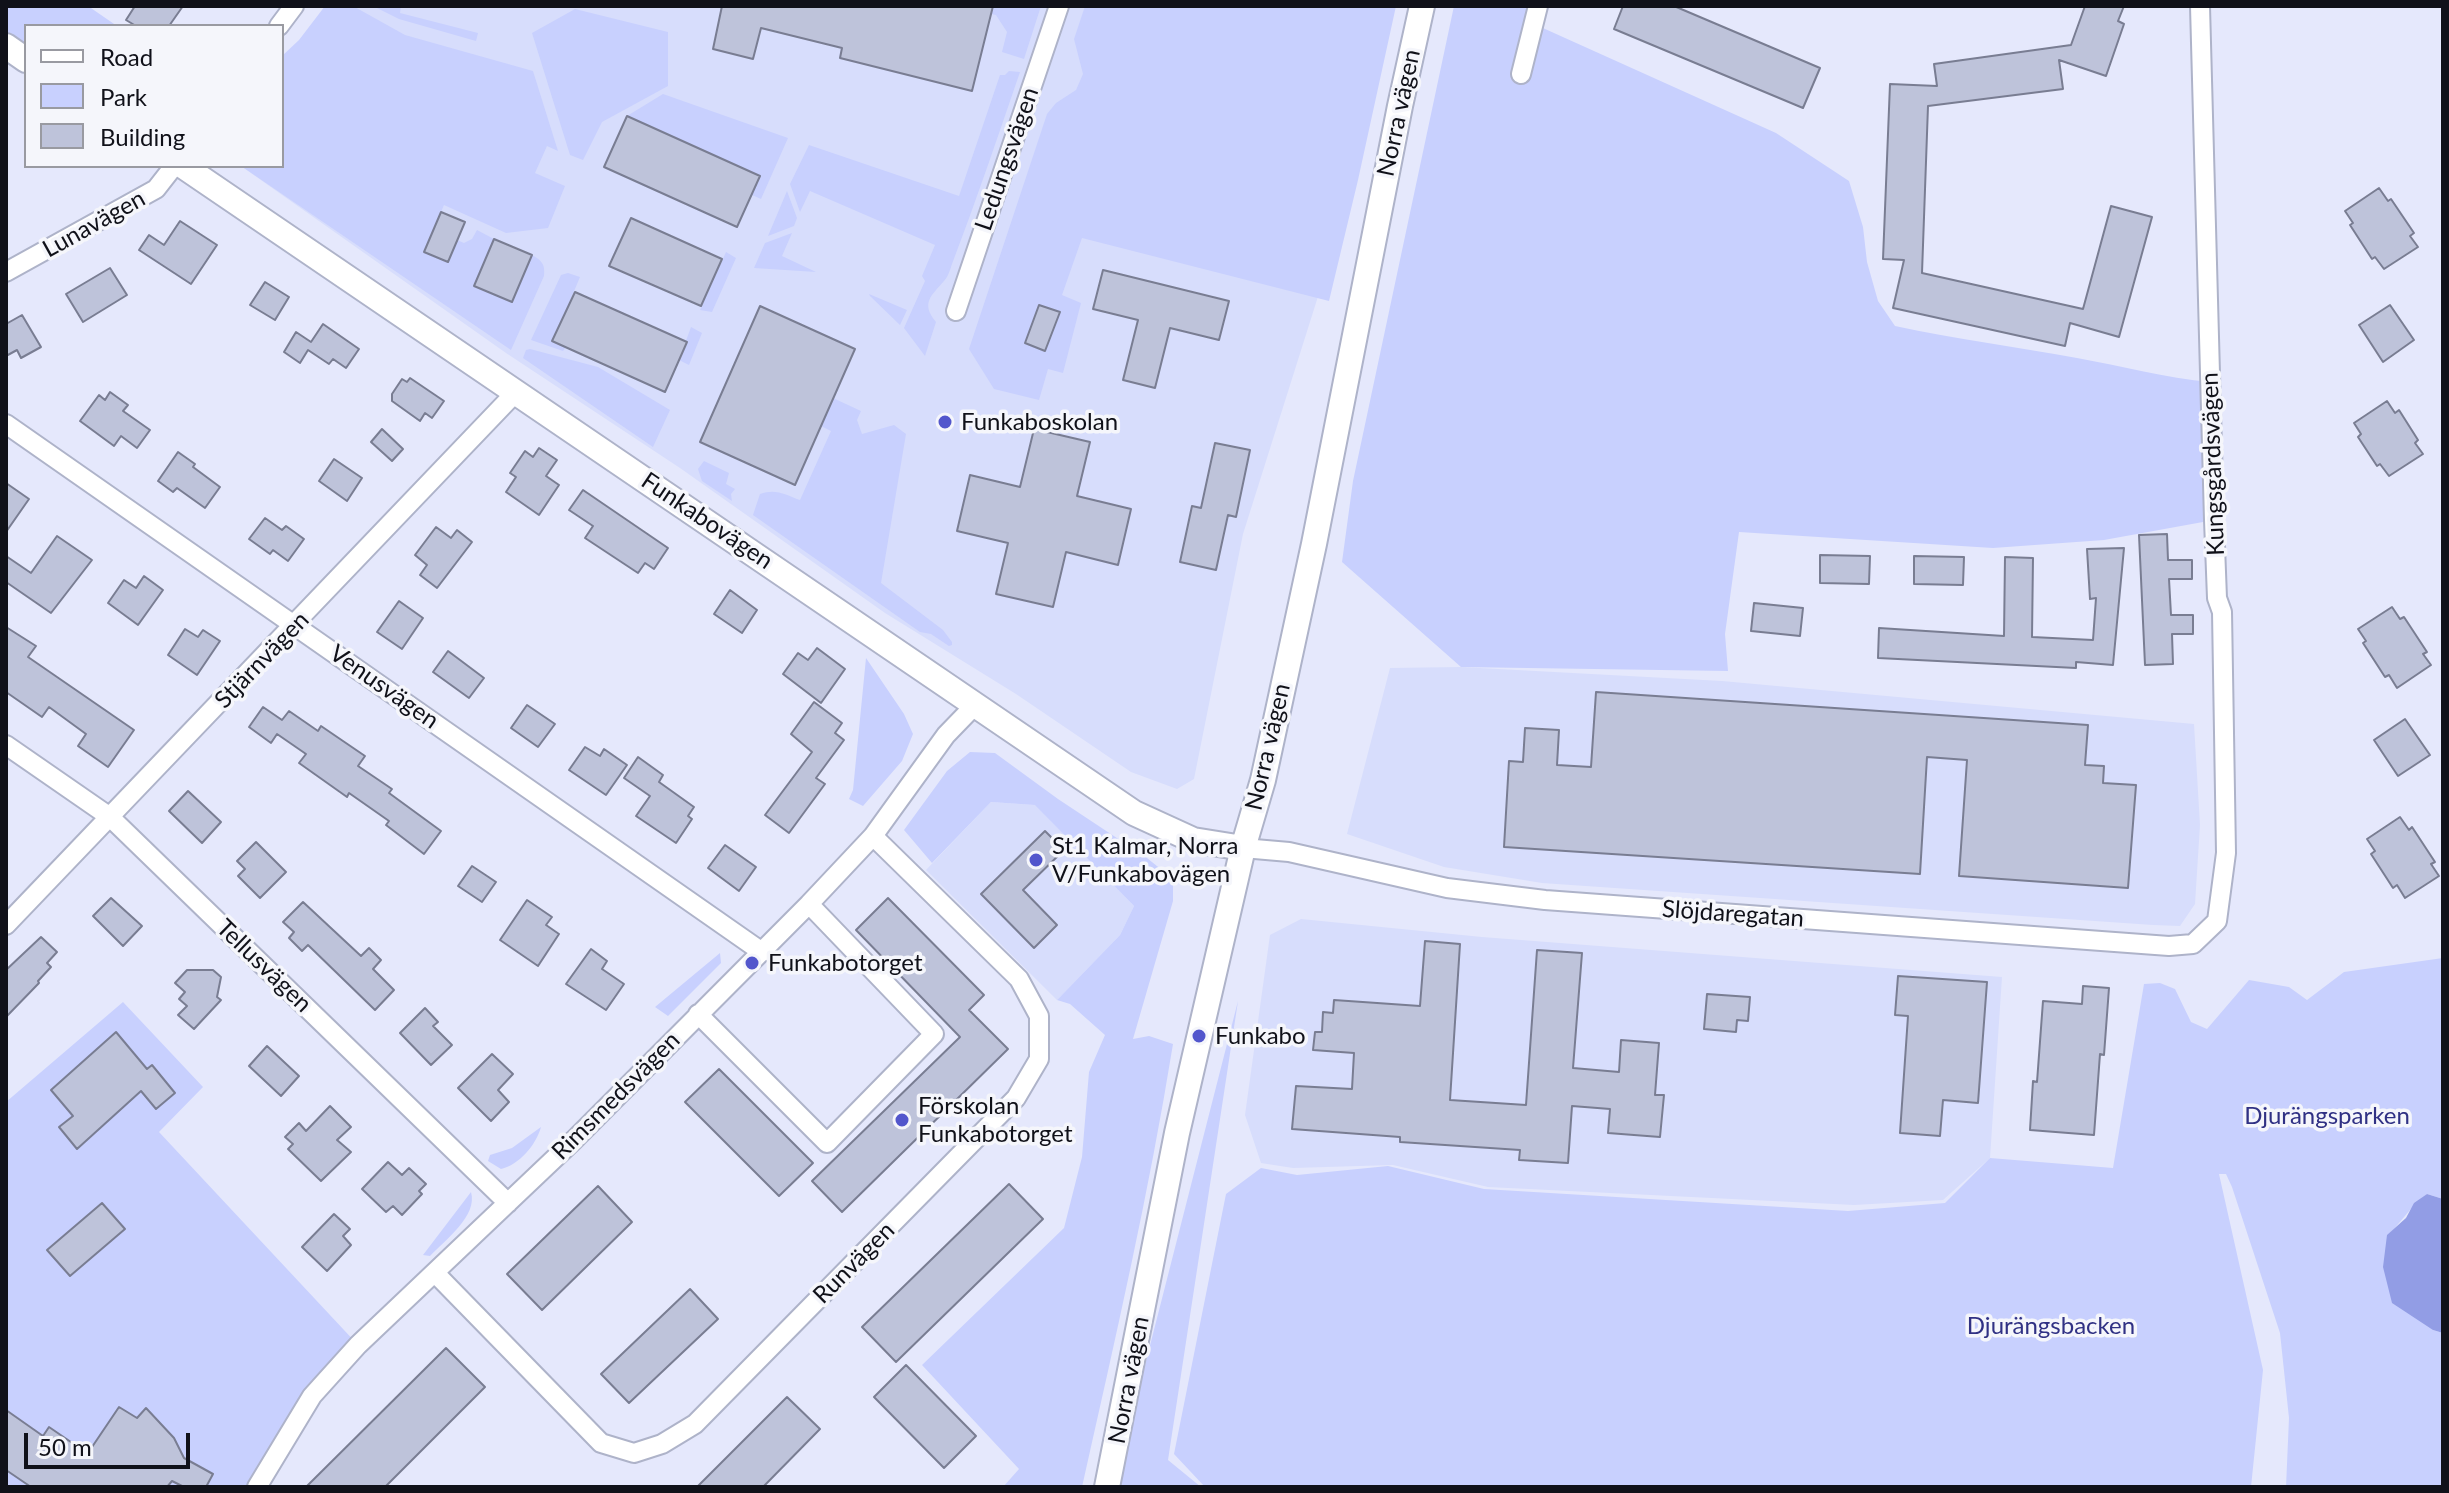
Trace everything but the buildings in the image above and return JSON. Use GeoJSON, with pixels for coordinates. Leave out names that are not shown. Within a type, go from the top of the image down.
{"type":"FeatureCollection","features":[{"type":"Feature","properties":{"kind":"main road","name":"Norra vägen"},"geometry":{"type":"LineString","coordinates":[[1107,1487],[1177,1133],[1243,848],[1263,780],[1314,544],[1422,6]]}},
{"type":"Feature","properties":{"kind":"main road"},"geometry":{"type":"LineString","coordinates":[[6,46],[24,59]]}},
{"type":"Feature","properties":{"kind":"main road","name":"Funkabovägen"},"geometry":{"type":"LineString","coordinates":[[186,168],[1134,813],[1193,840],[1243,848]]}},
{"type":"Feature","properties":{"kind":"street"},"geometry":{"type":"LineString","coordinates":[[280,24],[294,6]]}},
{"type":"Feature","properties":{"kind":"street","name":"Ledungsvägen"},"geometry":{"type":"LineString","coordinates":[[956,311],[1059,6]]}},
{"type":"Feature","properties":{"kind":"street"},"geometry":{"type":"LineString","coordinates":[[1521,74],[1538,6]]}},
{"type":"Feature","properties":{"kind":"street","name":"Kungsgårdsvägen"},"geometry":{"type":"LineString","coordinates":[[2200,6],[2214,520],[2217,598],[2222,612],[2225,722],[2226,853],[2217,921]]}},
{"type":"Feature","properties":{"kind":"street","name":"Lunavägen"},"geometry":{"type":"LineString","coordinates":[[6,272],[156,189],[172,168]]}},
{"type":"Feature","properties":{"kind":"street","name":"Stjärnvägen"},"geometry":{"type":"LineString","coordinates":[[6,925],[516,392]]}},
{"type":"Feature","properties":{"kind":"street","name":"Venusvägen"},"geometry":{"type":"LineString","coordinates":[[6,424],[762,952]]}},
{"type":"Feature","properties":{"kind":"street","name":"Rimsmedsvägen"},"geometry":{"type":"LineString","coordinates":[[257,1487],[312,1396],[358,1345],[574,1140],[809,904],[873,836],[946,735],[976,704]]}},
{"type":"Feature","properties":{"kind":"street","name":"Tellusvägen"},"geometry":{"type":"LineString","coordinates":[[6,745],[110,817],[508,1203]]}},
{"type":"Feature","properties":{"kind":"street","name":"Runvägen"},"geometry":{"type":"LineString","coordinates":[[435,1273],[601,1443],[634,1453],[662,1444],[695,1424],[1016,1098],[1039,1059],[1039,1016],[1019,979],[873,836]]}},
{"type":"Feature","properties":{"kind":"street","name":"Slöjdaregatan"},"geometry":{"type":"LineString","coordinates":[[1243,848],[1289,852],[1447,888],[1560,901],[2169,946],[2193,944],[2217,921]]}},
{"type":"Feature","properties":{"kind":"street"},"geometry":{"type":"LineString","coordinates":[[698,1014],[827,1143],[934,1034],[809,904]]}},
{"type":"Feature","properties":{"kind":"shaded area","name":"Funkaboskolan"},"geometry":{"type":"Polygon","coordinates":[[[339,6],[1389,6],[1345,211],[1243,534],[1194,779],[1177,789],[1131,772],[1016,694],[885,613],[680,468],[506,353],[244,168],[284,168],[284,160],[339,6]]]}},
{"type":"Feature","properties":{"kind":"shaded area"},"geometry":{"type":"Polygon","coordinates":[[[1461,667],[1722,681],[2194,724],[2200,825],[2195,904],[2180,926],[1542,883],[1444,867],[1347,834],[1390,668],[1461,667]]]}},
{"type":"Feature","properties":{"kind":"shaded area"},"geometry":{"type":"Polygon","coordinates":[[[991,802],[1036,805],[1134,906],[1120,935],[1057,1000],[926,870],[991,802]]]}},
{"type":"Feature","properties":{"kind":"shaded area"},"geometry":{"type":"Polygon","coordinates":[[[1301,919],[1482,937],[2002,977],[1990,1158],[1943,1200],[1854,1205],[1488,1187],[1393,1165],[1293,1168],[1261,1163],[1245,1115],[1270,935],[1301,919]]]}},
{"type":"Feature","properties":{"kind":"shaded area"},"geometry":{"type":"Polygon","coordinates":[[[2427,1194],[2443,1199],[2443,1333],[2433,1330],[2392,1303],[2383,1267],[2387,1235],[2406,1218],[2414,1203],[2427,1194]]]}},
{"type":"Feature","properties":{"kind":"green space"},"geometry":{"type":"Polygon","coordinates":[[[6,6],[88,6],[114,24],[24,24],[24,59],[6,46],[6,6]]]}},
{"type":"Feature","properties":{"kind":"green space"},"geometry":{"type":"Polygon","coordinates":[[[325,6],[353,6],[405,35],[533,71],[558,151],[547,146],[535,173],[565,186],[548,228],[506,233],[444,205],[424,251],[447,262],[457,240],[464,243],[472,239],[477,230],[494,239],[474,285],[511,302],[532,255],[541,261],[544,276],[511,350],[244,168],[284,168],[284,54],[325,6]]]}},
{"type":"Feature","properties":{"kind":"green space"},"geometry":{"type":"Polygon","coordinates":[[[373,6],[401,6],[400,13],[478,33],[476,41],[399,19],[373,6]]]}},
{"type":"Feature","properties":{"kind":"green space"},"geometry":{"type":"Polygon","coordinates":[[[993,6],[1041,6],[1024,59],[1002,52],[1007,32],[996,15],[991,14],[993,6]]]}},
{"type":"Feature","properties":{"kind":"green space"},"geometry":{"type":"Polygon","coordinates":[[[1085,6],[1396,6],[1329,301],[1082,238],[1062,295],[1081,303],[1063,373],[1048,369],[1039,400],[994,389],[969,349],[1047,114],[1056,103],[1076,90],[1083,74],[1074,39],[1085,6]]]}},
{"type":"Feature","properties":{"kind":"green space"},"geometry":{"type":"Polygon","coordinates":[[[1454,6],[1538,6],[1534,24],[1776,133],[1849,181],[1863,227],[1867,262],[1878,301],[1895,326],[2211,382],[2214,520],[2104,540],[1993,548],[1739,532],[1725,634],[1728,671],[1461,667],[1342,562],[1353,481],[1454,6]]]}},
{"type":"Feature","properties":{"kind":"green space"},"geometry":{"type":"Polygon","coordinates":[[[575,9],[668,32],[668,86],[602,122],[583,160],[570,155],[532,33],[575,9]]]}},
{"type":"Feature","properties":{"kind":"green space"},"geometry":{"type":"Polygon","coordinates":[[[1009,71],[1020,72],[949,273],[928,304],[936,322],[925,356],[904,328],[925,281],[922,276],[935,245],[810,191],[800,212],[790,184],[809,145],[959,196],[1000,75],[1009,71]]]}},
{"type":"Feature","properties":{"kind":"green space"},"geometry":{"type":"Polygon","coordinates":[[[663,94],[788,138],[761,199],[752,195],[759,176],[627,116],[663,94]]]}},
{"type":"Feature","properties":{"kind":"green space"},"geometry":{"type":"Polygon","coordinates":[[[787,191],[797,218],[794,226],[768,236],[787,191]]]}},
{"type":"Feature","properties":{"kind":"green space"},"geometry":{"type":"Polygon","coordinates":[[[792,233],[782,256],[816,272],[754,268],[765,243],[792,233]]]}},
{"type":"Feature","properties":{"kind":"green space"},"geometry":{"type":"Polygon","coordinates":[[[726,252],[736,258],[712,312],[700,310],[726,252]]]}},
{"type":"Feature","properties":{"kind":"green space"},"geometry":{"type":"Polygon","coordinates":[[[568,273],[580,277],[553,341],[566,347],[563,351],[531,340],[561,275],[568,273]]]}},
{"type":"Feature","properties":{"kind":"green space"},"geometry":{"type":"Polygon","coordinates":[[[870,296],[907,310],[900,325],[870,296]]]}},
{"type":"Feature","properties":{"kind":"green space"},"geometry":{"type":"Polygon","coordinates":[[[691,327],[702,333],[689,365],[679,360],[691,327]]]}},
{"type":"Feature","properties":{"kind":"green space"},"geometry":{"type":"Polygon","coordinates":[[[526,350],[598,367],[670,410],[653,447],[523,358],[526,350]]]}},
{"type":"Feature","properties":{"kind":"green space"},"geometry":{"type":"Polygon","coordinates":[[[833,398],[861,411],[857,420],[862,434],[894,425],[906,434],[881,583],[943,630],[952,645],[920,632],[753,515],[760,494],[766,492],[785,494],[800,500],[831,431],[821,426],[833,398]]]}},
{"type":"Feature","properties":{"kind":"green space"},"geometry":{"type":"Polygon","coordinates":[[[704,461],[729,473],[726,484],[735,489],[731,494],[732,501],[702,481],[698,469],[704,461]]]}},
{"type":"Feature","properties":{"kind":"green space"},"geometry":{"type":"Polygon","coordinates":[[[866,658],[904,714],[913,734],[902,761],[863,806],[849,799],[853,790],[866,658]]]}},
{"type":"Feature","properties":{"kind":"green space"},"geometry":{"type":"Polygon","coordinates":[[[970,752],[995,753],[1173,879],[1173,901],[1133,1039],[1149,1036],[1173,1044],[1142,1211],[1082,1487],[1003,1487],[1019,1469],[922,1365],[1064,1228],[1082,1157],[1089,1072],[1105,1035],[1070,1004],[1057,1000],[1120,935],[1134,906],[1035,805],[991,802],[932,863],[904,830],[947,771],[970,752]]]}},
{"type":"Feature","properties":{"kind":"green space"},"geometry":{"type":"Polygon","coordinates":[[[720,953],[721,963],[668,1016],[655,1007],[720,953]]]}},
{"type":"Feature","properties":{"kind":"green space","name":"Djurängsbacken"},"geometry":{"type":"Polygon","coordinates":[[[2443,958],[2443,1199],[2427,1194],[2387,1236],[2433,1330],[2443,1333],[2443,1487],[2286,1487],[2289,1418],[2280,1333],[2226,1174],[2219,1174],[2263,1370],[2251,1487],[1205,1487],[1174,1454],[1226,1194],[1261,1168],[1297,1175],[1388,1166],[1484,1189],[1848,1211],[1945,1203],[1990,1158],[2113,1168],[2144,984],[2160,983],[2175,989],[2191,1022],[2207,1029],[2249,980],[2289,987],[2307,1000],[2344,972],[2443,958]]]}},
{"type":"Feature","properties":{"kind":"green space"},"geometry":{"type":"Polygon","coordinates":[[[1238,1001],[1168,1460],[1201,1487],[1119,1487],[1132,1416],[1238,1001]]]}},
{"type":"Feature","properties":{"kind":"green space"},"geometry":{"type":"Polygon","coordinates":[[[123,1002],[203,1087],[159,1132],[358,1345],[257,1487],[6,1487],[6,1102],[123,1002]]]}},
{"type":"Feature","properties":{"kind":"green space"},"geometry":{"type":"Polygon","coordinates":[[[541,1127],[531,1147],[508,1167],[501,1169],[488,1161],[490,1155],[512,1148],[541,1127]]]}},
{"type":"Feature","properties":{"kind":"green space"},"geometry":{"type":"Polygon","coordinates":[[[471,1192],[470,1210],[459,1227],[430,1256],[423,1255],[471,1192]]]}},
{"type":"Feature","properties":{"kind":"place","name":"Funkaboskolan"},"geometry":{"type":"Point","coordinates":[945,422]}},
{"type":"Feature","properties":{"kind":"place","name":"St1 Kalmar, Norra V/Funkabovägen"},"geometry":{"type":"Point","coordinates":[1036,860]}},
{"type":"Feature","properties":{"kind":"place","name":"Funkabotorget"},"geometry":{"type":"Point","coordinates":[752,963]}},
{"type":"Feature","properties":{"kind":"place","name":"Funkabo"},"geometry":{"type":"Point","coordinates":[1199,1036]}},
{"type":"Feature","properties":{"kind":"place","name":"Förskolan Funkabotorget"},"geometry":{"type":"Point","coordinates":[902,1120]}},
{"type":"Feature","properties":{"kind":"park label","name":"Djurängsparken"},"geometry":{"type":"Point","coordinates":[2327,1116]}}]}
